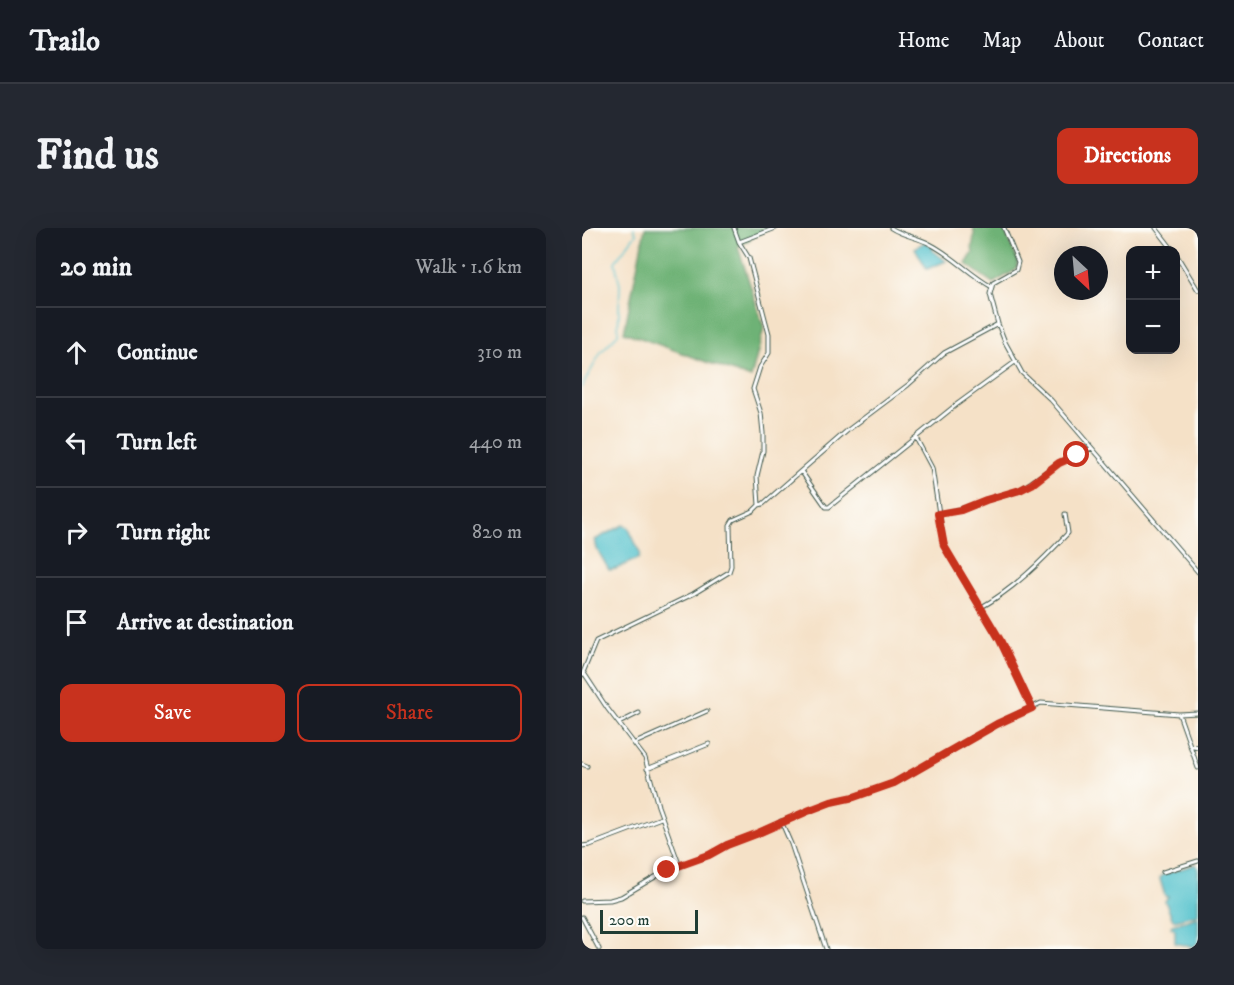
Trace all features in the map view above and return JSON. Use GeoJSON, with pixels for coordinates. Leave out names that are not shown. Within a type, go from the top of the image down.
{"type":"FeatureCollection","features":[{"type":"Feature","properties":{"kind":"street"},"geometry":{"type":"LineString","coordinates":[[734,228],[749,258],[769,334],[769,353],[760,367],[753,389],[761,413],[763,433],[757,476],[759,505]]}},
{"type":"Feature","properties":{"kind":"street"},"geometry":{"type":"LineString","coordinates":[[739,242],[776,228]]}},
{"type":"Feature","properties":{"kind":"street"},"geometry":{"type":"LineString","coordinates":[[891,228],[930,244],[975,278],[993,287]]}},
{"type":"Feature","properties":{"kind":"street"},"geometry":{"type":"LineString","coordinates":[[1004,228],[1018,262],[1016,270],[993,283],[990,294],[998,324],[1015,362],[1022,373],[1051,399],[1198,572]]}},
{"type":"Feature","properties":{"kind":"street"},"geometry":{"type":"LineString","coordinates":[[1156,228],[1170,246]]}},
{"type":"Feature","properties":{"kind":"street"},"geometry":{"type":"LineString","coordinates":[[1180,262],[1198,290]]}},
{"type":"Feature","properties":{"kind":"street"},"geometry":{"type":"LineString","coordinates":[[679,864],[662,818],[645,758],[583,673],[596,641],[693,594],[729,572],[731,566],[730,525],[733,520],[763,504],[848,430],[908,385],[945,352],[998,324]]}},
{"type":"Feature","properties":{"kind":"street"},"geometry":{"type":"LineString","coordinates":[[801,471],[826,507],[829,507],[956,405],[1015,362]]}},
{"type":"Feature","properties":{"kind":"street"},"geometry":{"type":"LineString","coordinates":[[916,438],[932,468],[944,546],[1010,660],[1032,708]]}},
{"type":"Feature","properties":{"kind":"street"},"geometry":{"type":"LineString","coordinates":[[938,514],[961,510],[1020,490],[1032,484],[1059,463],[1092,448]]}},
{"type":"Feature","properties":{"kind":"street"},"geometry":{"type":"LineString","coordinates":[[980,608],[1033,570],[1068,533],[1065,514]]}},
{"type":"Feature","properties":{"kind":"street"},"geometry":{"type":"LineString","coordinates":[[582,901],[610,900],[621,897],[679,864],[709,855],[781,821],[831,802],[854,797],[894,783],[997,724],[1041,703],[1179,714],[1198,713]]}},
{"type":"Feature","properties":{"kind":"street"},"geometry":{"type":"LineString","coordinates":[[635,742],[707,711]]}},
{"type":"Feature","properties":{"kind":"street"},"geometry":{"type":"LineString","coordinates":[[619,723],[639,712]]}},
{"type":"Feature","properties":{"kind":"street"},"geometry":{"type":"LineString","coordinates":[[1179,714],[1198,768]]}},
{"type":"Feature","properties":{"kind":"street"},"geometry":{"type":"LineString","coordinates":[[647,769],[709,744]]}},
{"type":"Feature","properties":{"kind":"street"},"geometry":{"type":"LineString","coordinates":[[1189,745],[1198,747]]}},
{"type":"Feature","properties":{"kind":"street"},"geometry":{"type":"LineString","coordinates":[[582,764],[587,766]]}},
{"type":"Feature","properties":{"kind":"street"},"geometry":{"type":"LineString","coordinates":[[582,846],[662,818]]}},
{"type":"Feature","properties":{"kind":"street"},"geometry":{"type":"LineString","coordinates":[[781,821],[791,844],[826,949]]}},
{"type":"Feature","properties":{"kind":"street"},"geometry":{"type":"LineString","coordinates":[[1163,872],[1198,861]]}},
{"type":"Feature","properties":{"kind":"street"},"geometry":{"type":"LineString","coordinates":[[582,917],[599,949]]}},
{"type":"Feature","properties":{"kind":"green space"},"geometry":{"type":"Polygon","coordinates":[[[645,228],[767,228],[738,247],[764,328],[751,378],[624,332],[645,228]]]}},
{"type":"Feature","properties":{"kind":"green space"},"geometry":{"type":"Polygon","coordinates":[[[973,228],[1004,228],[1018,262],[1016,270],[993,283],[966,264],[973,253],[973,228]]]}},
{"type":"Feature","properties":{"kind":"water"},"geometry":{"type":"Polygon","coordinates":[[[925,242],[934,247],[932,250],[946,261],[927,269],[915,248],[925,242]]]}},
{"type":"Feature","properties":{"kind":"water"},"geometry":{"type":"Polygon","coordinates":[[[623,525],[628,527],[640,553],[639,558],[609,570],[597,549],[595,540],[623,525]]]}},
{"type":"Feature","properties":{"kind":"water"},"geometry":{"type":"Polygon","coordinates":[[[1196,864],[1198,914],[1175,920],[1165,901],[1168,897],[1165,896],[1160,879],[1162,875],[1196,864]]]}},
{"type":"Feature","properties":{"kind":"water"},"geometry":{"type":"Polygon","coordinates":[[[1198,917],[1198,943],[1193,947],[1175,943],[1175,930],[1171,927],[1172,925],[1198,917]]]}},
{"type":"Feature","properties":{"kind":"waterway"},"geometry":{"type":"LineString","coordinates":[[582,387],[601,352],[618,334],[620,285],[615,262],[636,234],[634,228]]}},
{"type":"Feature","properties":{"kind":"route"},"geometry":{"type":"LineString","coordinates":[[667,870],[709,855],[781,821],[831,802],[854,797],[894,783],[997,724],[1032,708],[1000,640],[944,546],[938,514],[961,510],[1020,490],[1032,484],[1066,458],[1077,455]]}}]}
